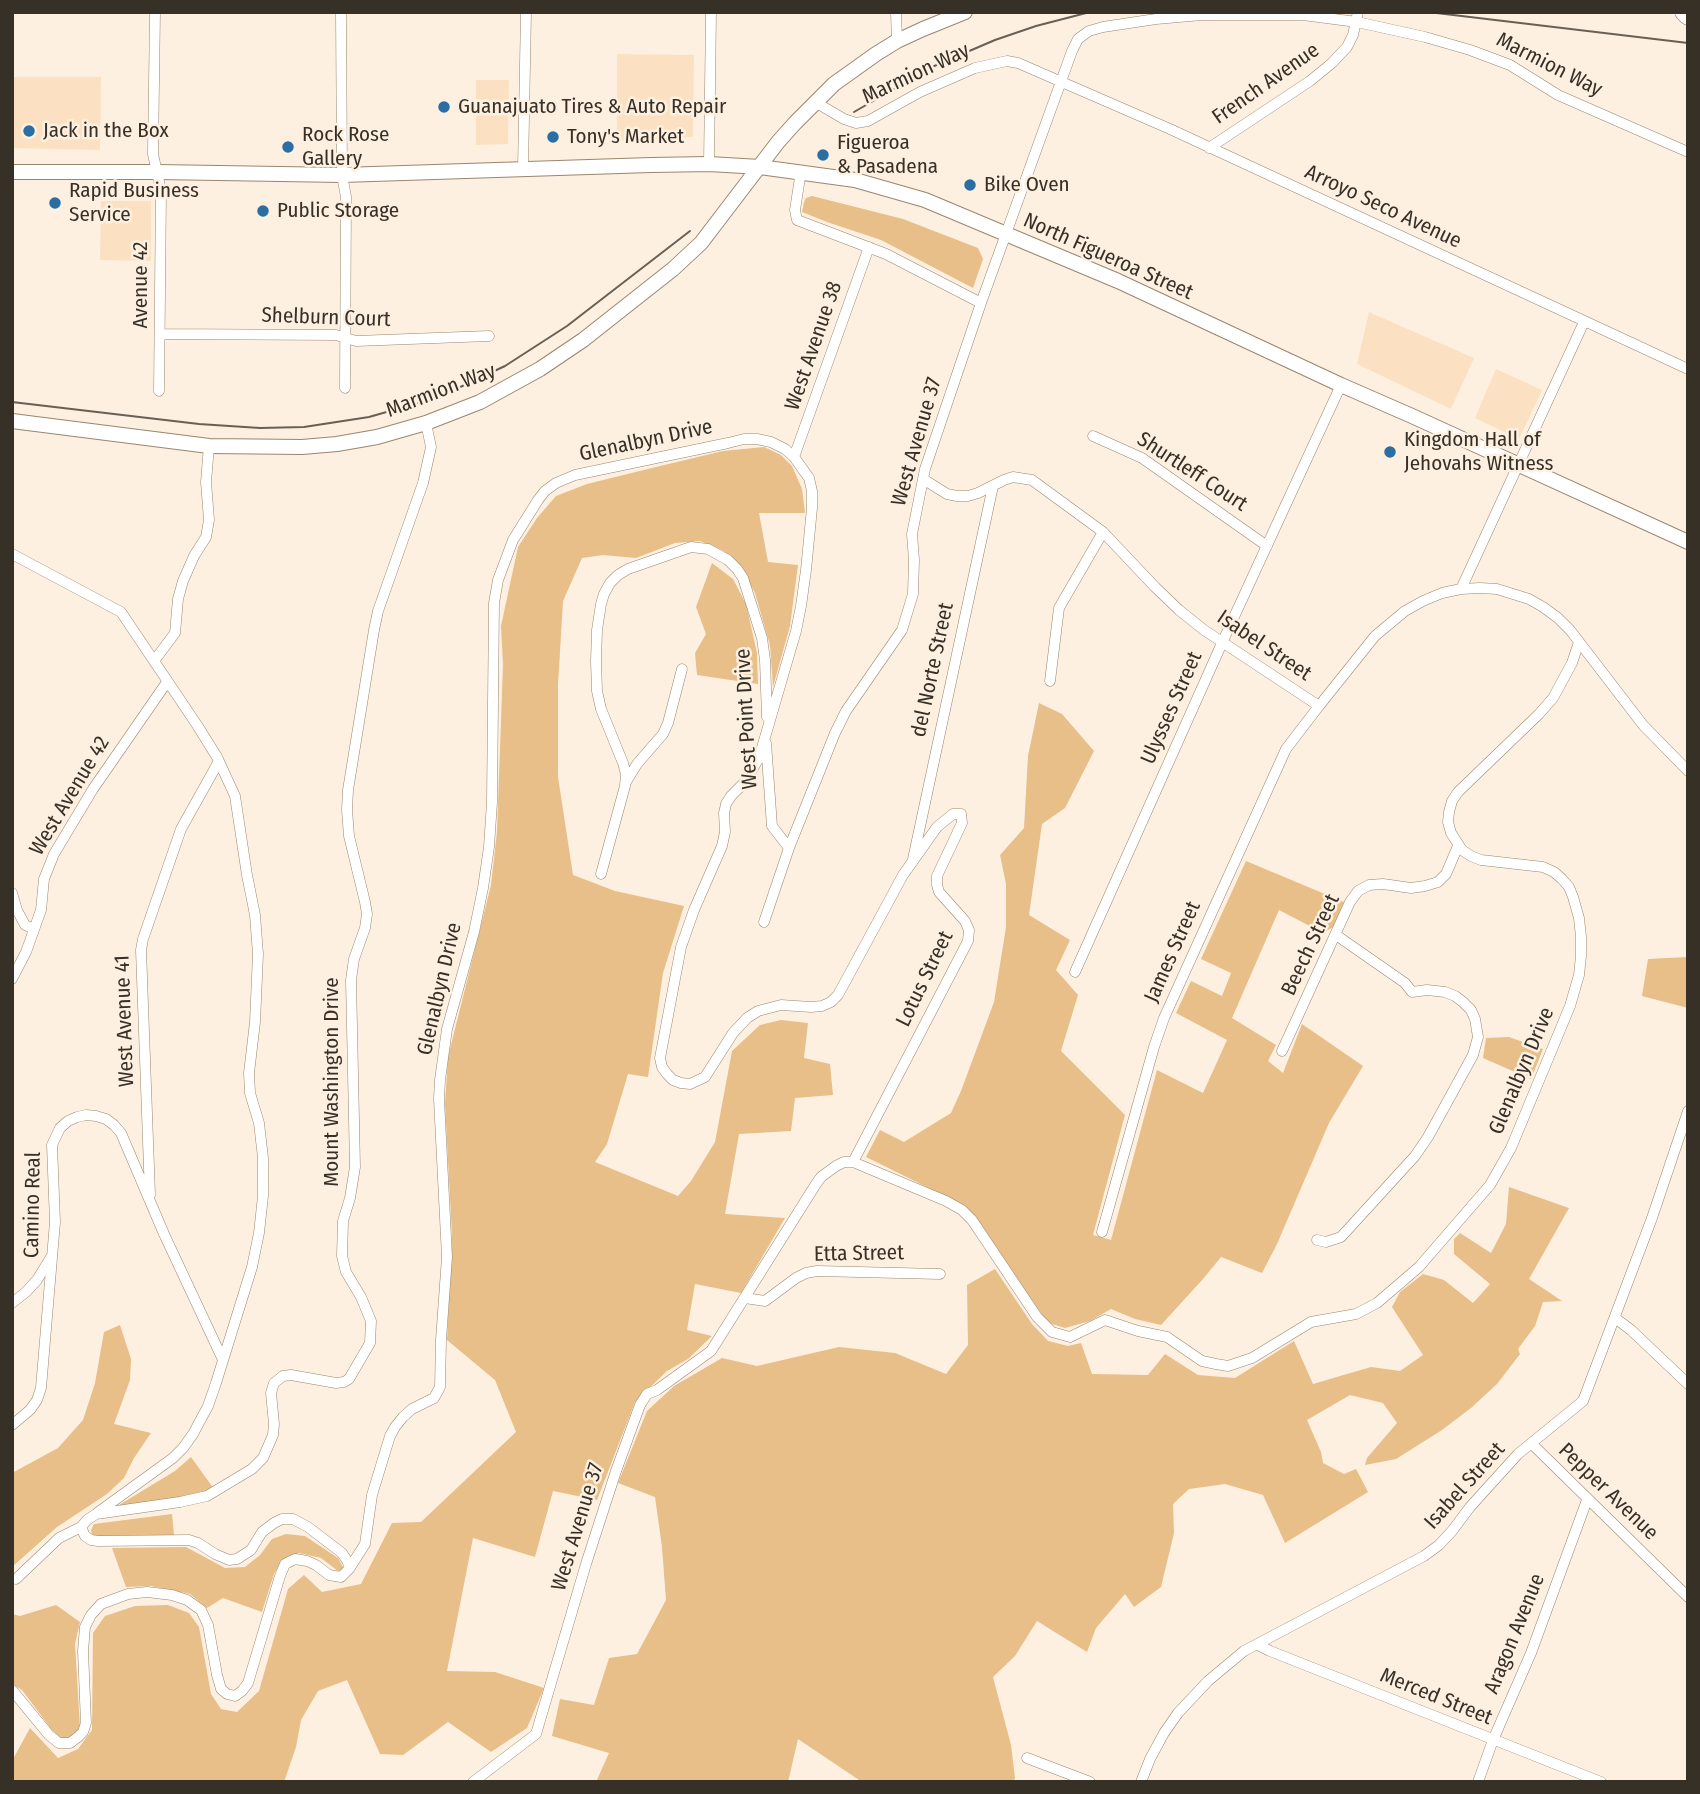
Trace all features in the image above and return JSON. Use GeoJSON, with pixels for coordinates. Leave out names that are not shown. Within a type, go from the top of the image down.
{"type":"FeatureCollection","features":[{"type":"Feature","properties":{"kind":"highway"},"geometry":{"type":"LineString","coordinates":[[1684,12],[1688,16]]}},
{"type":"Feature","properties":{"kind":"main road","name":"Marmion Way"},"geometry":{"type":"LineString","coordinates":[[12,421],[209,446],[282,448],[337,444],[377,437],[426,423],[480,402],[540,369],[583,340],[673,269],[701,243],[786,133],[846,74],[897,41],[965,12]]}},
{"type":"Feature","properties":{"kind":"main road","name":"North Figueroa Street"},"geometry":{"type":"LineString","coordinates":[[12,172],[342,175],[709,164],[760,167],[855,180],[925,200],[1118,281],[1688,542]]}},
{"type":"Feature","properties":{"kind":"street","name":"Avenue 42"},"geometry":{"type":"LineString","coordinates":[[155,12],[153,154],[161,191],[159,391]]}},
{"type":"Feature","properties":{"kind":"street"},"geometry":{"type":"LineString","coordinates":[[341,12],[342,175],[346,197],[345,388]]}},
{"type":"Feature","properties":{"kind":"street"},"geometry":{"type":"LineString","coordinates":[[523,169],[526,12]]}},
{"type":"Feature","properties":{"kind":"street"},"geometry":{"type":"LineString","coordinates":[[709,164],[710,12]]}},
{"type":"Feature","properties":{"kind":"street"},"geometry":{"type":"LineString","coordinates":[[896,12],[897,41]]}},
{"type":"Feature","properties":{"kind":"street","name":"Marmion Way"},"geometry":{"type":"LineString","coordinates":[[815,102],[844,119],[856,123],[868,121],[920,92],[975,68],[1007,61],[1018,63],[1061,82],[1078,39],[1089,31],[1103,27],[1156,19],[1247,14],[1357,17],[1471,50],[1510,65],[1558,95],[1688,152]]}},
{"type":"Feature","properties":{"kind":"street","name":"French Avenue"},"geometry":{"type":"LineString","coordinates":[[1209,148],[1332,63],[1347,47],[1357,17]]}},
{"type":"Feature","properties":{"kind":"street","name":"Arroyo Seco Avenue"},"geometry":{"type":"LineString","coordinates":[[1061,82],[1688,369]]}},
{"type":"Feature","properties":{"kind":"street","name":"West Avenue 37"},"geometry":{"type":"LineString","coordinates":[[764,922],[789,848],[835,733],[846,711],[902,631],[913,594],[912,534],[925,469],[981,303],[1061,82]]}},
{"type":"Feature","properties":{"kind":"street"},"geometry":{"type":"LineString","coordinates":[[802,172],[795,210],[797,220],[887,254],[981,303]]}},
{"type":"Feature","properties":{"kind":"street","name":"West Avenue 38"},"geometry":{"type":"LineString","coordinates":[[794,457],[869,247]]}},
{"type":"Feature","properties":{"kind":"street"},"geometry":{"type":"LineString","coordinates":[[1461,589],[1584,322]]}},
{"type":"Feature","properties":{"kind":"street","name":"Shelburn Court"},"geometry":{"type":"LineString","coordinates":[[161,334],[336,335],[356,341],[489,336]]}},
{"type":"Feature","properties":{"kind":"street","name":"Ulysses Street"},"geometry":{"type":"LineString","coordinates":[[1075,972],[1341,385]]}},
{"type":"Feature","properties":{"kind":"street","name":"Mount Washington Drive"},"geometry":{"type":"LineString","coordinates":[[96,1514],[200,1499],[213,1494],[258,1464],[271,1442],[274,1424],[272,1389],[279,1378],[291,1374],[336,1383],[344,1382],[349,1379],[370,1343],[371,1321],[346,1272],[342,1256],[343,1221],[355,1167],[351,980],[367,914],[349,836],[347,810],[372,637],[378,611],[422,483],[431,447],[426,423]]}},
{"type":"Feature","properties":{"kind":"street","name":"Shurtleff Court"},"geometry":{"type":"LineString","coordinates":[[1093,436],[1142,458],[1267,546]]}},
{"type":"Feature","properties":{"kind":"street","name":"Glenalbyn Drive"},"geometry":{"type":"LineString","coordinates":[[349,1569],[365,1544],[372,1494],[390,1436],[412,1409],[434,1398],[440,1387],[447,1257],[440,1080],[447,1029],[474,932],[483,888],[492,802],[492,625],[498,580],[505,558],[529,511],[545,491],[575,475],[744,439],[771,442],[794,457]]}},
{"type":"Feature","properties":{"kind":"street"},"geometry":{"type":"LineString","coordinates":[[154,662],[175,633],[178,599],[183,581],[206,537],[209,520],[205,482],[209,446]]}},
{"type":"Feature","properties":{"kind":"street"},"geometry":{"type":"LineString","coordinates":[[794,457],[809,478],[813,508],[802,606],[759,758],[745,782],[726,804],[722,846],[694,909],[681,947],[660,1058],[667,1074],[681,1083],[690,1084],[705,1077],[733,1033],[758,1011],[781,1005],[811,1007],[831,1002],[838,995],[912,863]]}},
{"type":"Feature","properties":{"kind":"street","name":"Isabel Street"},"geometry":{"type":"LineString","coordinates":[[923,479],[947,494],[957,496],[968,496],[1013,477],[1032,480],[1103,532],[1179,610],[1223,643],[1319,706],[1375,636],[1390,621],[1423,601],[1461,589],[1497,589],[1529,599],[1558,618],[1643,725],[1688,771]]}},
{"type":"Feature","properties":{"kind":"street","name":"del Norte Street"},"geometry":{"type":"LineString","coordinates":[[912,863],[993,486]]}},
{"type":"Feature","properties":{"kind":"street"},"geometry":{"type":"LineString","coordinates":[[1050,681],[1059,608],[1103,532]]}},
{"type":"Feature","properties":{"kind":"street","name":"West Point Drive"},"geometry":{"type":"LineString","coordinates":[[601,874],[625,786],[623,763],[601,709],[597,691],[597,630],[604,594],[618,575],[628,569],[691,547],[708,549],[728,560],[743,578],[762,638],[765,660],[765,735],[772,827],[789,848]]}},
{"type":"Feature","properties":{"kind":"street"},"geometry":{"type":"LineString","coordinates":[[12,554],[121,612],[197,725],[219,761],[235,796],[255,915],[258,954],[256,1022],[249,1073],[250,1093],[259,1123],[263,1158],[259,1233],[208,1406],[183,1448],[173,1458],[81,1527],[59,1538],[16,1579]]}},
{"type":"Feature","properties":{"kind":"street"},"geometry":{"type":"LineString","coordinates":[[1458,846],[1448,822],[1452,801],[1553,698],[1572,663],[1579,642]]}},
{"type":"Feature","properties":{"kind":"street"},"geometry":{"type":"LineString","coordinates":[[625,786],[637,764],[663,734],[682,669]]}},
{"type":"Feature","properties":{"kind":"street","name":"West Avenue 42"},"geometry":{"type":"LineString","coordinates":[[12,979],[41,910],[44,879],[54,854],[93,789],[167,682]]}},
{"type":"Feature","properties":{"kind":"street","name":"James Street"},"geometry":{"type":"LineString","coordinates":[[1102,1232],[1164,1018],[1286,748],[1319,706]]}},
{"type":"Feature","properties":{"kind":"street","name":"West Avenue 41"},"geometry":{"type":"LineString","coordinates":[[154,1211],[150,1196],[141,950],[181,829],[219,761]]}},
{"type":"Feature","properties":{"kind":"street","name":"Lotus Street"},"geometry":{"type":"LineString","coordinates":[[853,1162],[968,940],[969,930],[965,922],[939,892],[937,885],[937,876],[962,823],[961,814],[953,814],[944,820],[912,863]]}},
{"type":"Feature","properties":{"kind":"street","name":"Glenalbyn Drive"},"geometry":{"type":"LineString","coordinates":[[853,1162],[962,1210],[972,1220],[1037,1317],[1052,1332],[1070,1337],[1105,1320],[1167,1337],[1202,1361],[1228,1366],[1252,1357],[1311,1322],[1356,1314],[1377,1303],[1419,1267],[1490,1185],[1511,1148],[1570,1006],[1579,975],[1579,918],[1569,887],[1554,872],[1543,867],[1481,860],[1458,846]]}},
{"type":"Feature","properties":{"kind":"street","name":"Beech Street"},"geometry":{"type":"LineString","coordinates":[[1282,1051],[1350,902],[1358,891],[1369,885],[1411,888],[1438,882],[1446,874],[1458,846]]}},
{"type":"Feature","properties":{"kind":"street"},"geometry":{"type":"LineString","coordinates":[[12,893],[25,925],[34,929]]}},
{"type":"Feature","properties":{"kind":"street"},"geometry":{"type":"LineString","coordinates":[[1317,1240],[1326,1242],[1341,1237],[1415,1156],[1473,1055],[1478,1037],[1471,1010],[1455,996],[1427,990],[1412,992],[1405,983],[1336,935]]}},
{"type":"Feature","properties":{"kind":"street","name":"Isabel Street"},"geometry":{"type":"LineString","coordinates":[[1141,1782],[1164,1732],[1208,1681],[1244,1651],[1424,1556],[1439,1545],[1518,1454],[1583,1401],[1652,1218],[1688,1111]]}},
{"type":"Feature","properties":{"kind":"street","name":"Camino Real"},"geometry":{"type":"LineString","coordinates":[[12,1424],[30,1410],[41,1388],[55,1222],[52,1145],[60,1128],[77,1117],[86,1115],[106,1119],[121,1133],[223,1360]]}},
{"type":"Feature","properties":{"kind":"street","name":"West Avenue 37"},"geometry":{"type":"LineString","coordinates":[[473,1782],[536,1734],[615,1471],[640,1405],[647,1394],[657,1390],[711,1351],[821,1177],[844,1162],[853,1162]]}},
{"type":"Feature","properties":{"kind":"street"},"geometry":{"type":"LineString","coordinates":[[12,1303],[37,1280],[53,1253]]}},
{"type":"Feature","properties":{"kind":"street","name":"Etta Street"},"geometry":{"type":"LineString","coordinates":[[745,1298],[765,1301],[796,1278],[817,1271],[940,1274]]}},
{"type":"Feature","properties":{"kind":"street"},"geometry":{"type":"LineString","coordinates":[[1615,1318],[1688,1384]]}},
{"type":"Feature","properties":{"kind":"street","name":"Pepper Avenue"},"geometry":{"type":"LineString","coordinates":[[1532,1444],[1688,1597]]}},
{"type":"Feature","properties":{"kind":"street","name":"Aragon Avenue"},"geometry":{"type":"LineString","coordinates":[[1478,1782],[1531,1653],[1587,1500]]}},
{"type":"Feature","properties":{"kind":"street"},"geometry":{"type":"LineString","coordinates":[[12,1690],[48,1735],[59,1743],[69,1743],[78,1737],[86,1723],[83,1651],[85,1627],[90,1615],[102,1604],[128,1594],[146,1592],[172,1595],[187,1600],[201,1610],[208,1625],[222,1689],[235,1696],[248,1683],[285,1564],[295,1559],[307,1561],[329,1575],[341,1577],[349,1569],[342,1553],[293,1519],[282,1519],[274,1523],[262,1532],[251,1550],[237,1559],[229,1560],[189,1540],[98,1541],[85,1536],[81,1527]]}},
{"type":"Feature","properties":{"kind":"street","name":"Merced Street"},"geometry":{"type":"LineString","coordinates":[[1258,1644],[1601,1782]]}},
{"type":"Feature","properties":{"kind":"street"},"geometry":{"type":"LineString","coordinates":[[1027,1758],[1090,1782]]}},
{"type":"Feature","properties":{"kind":"shaded area"},"geometry":{"type":"Polygon","coordinates":[[[617,54],[694,55],[693,137],[617,141],[617,54]]]}},
{"type":"Feature","properties":{"kind":"shaded area"},"geometry":{"type":"Polygon","coordinates":[[[12,77],[101,77],[100,150],[12,148],[12,77]]]}},
{"type":"Feature","properties":{"kind":"shaded area"},"geometry":{"type":"Polygon","coordinates":[[[476,80],[509,80],[508,144],[476,145],[476,80]]]}},
{"type":"Feature","properties":{"kind":"shaded area"},"geometry":{"type":"Polygon","coordinates":[[[812,196],[903,219],[978,248],[983,259],[973,288],[881,240],[802,212],[806,198],[812,196]]]}},
{"type":"Feature","properties":{"kind":"shaded area"},"geometry":{"type":"Polygon","coordinates":[[[101,201],[151,201],[151,261],[100,260],[101,201]]]}},
{"type":"Feature","properties":{"kind":"shaded area"},"geometry":{"type":"Polygon","coordinates":[[[1369,312],[1474,358],[1451,409],[1357,364],[1369,312]]]}},
{"type":"Feature","properties":{"kind":"shaded area"},"geometry":{"type":"Polygon","coordinates":[[[1496,369],[1542,390],[1519,439],[1475,418],[1496,369]]]}},
{"type":"Feature","properties":{"kind":"shaded area"},"geometry":{"type":"Polygon","coordinates":[[[764,447],[781,455],[792,466],[802,489],[805,513],[759,513],[768,562],[798,565],[790,626],[773,687],[770,645],[755,593],[741,567],[724,551],[700,541],[675,543],[636,558],[603,555],[582,558],[563,601],[558,685],[558,777],[573,875],[615,891],[684,906],[663,973],[648,1077],[628,1074],[607,1144],[595,1162],[678,1196],[691,1181],[715,1142],[732,1051],[760,1025],[781,1020],[808,1023],[804,1058],[830,1064],[833,1095],[795,1098],[791,1131],[739,1134],[725,1214],[785,1218],[741,1293],[695,1284],[687,1330],[712,1336],[688,1359],[667,1371],[635,1402],[597,1500],[553,1491],[535,1557],[473,1538],[447,1671],[495,1672],[544,1688],[527,1728],[491,1752],[448,1722],[403,1755],[380,1754],[347,1680],[318,1691],[301,1720],[296,1747],[284,1782],[12,1782],[12,1761],[30,1728],[58,1758],[78,1749],[92,1730],[93,1633],[105,1616],[135,1606],[168,1605],[189,1613],[199,1627],[211,1694],[221,1709],[237,1712],[259,1691],[288,1589],[304,1575],[322,1592],[361,1584],[392,1523],[421,1522],[516,1432],[495,1380],[447,1340],[452,1235],[445,1104],[448,1057],[491,885],[497,832],[503,665],[501,626],[518,547],[556,496],[587,484],[723,451],[764,447]]]}},
{"type":"Feature","properties":{"kind":"shaded area"},"geometry":{"type":"Polygon","coordinates":[[[712,563],[733,579],[746,604],[757,653],[758,684],[697,675],[695,653],[706,634],[696,607],[712,563]]]}},
{"type":"Feature","properties":{"kind":"shaded area"},"geometry":{"type":"Polygon","coordinates":[[[1039,703],[1062,714],[1094,751],[1065,808],[1042,824],[1029,915],[1070,940],[1056,970],[1078,995],[1061,1051],[1125,1115],[1093,1235],[1111,1240],[1157,1070],[1203,1093],[1227,1040],[1176,1013],[1191,981],[1222,996],[1231,973],[1201,959],[1246,861],[1344,902],[1335,926],[1323,933],[1279,910],[1232,1018],[1276,1045],[1268,1061],[1283,1073],[1302,1024],[1363,1066],[1329,1123],[1262,1273],[1221,1257],[1161,1325],[1135,1319],[1111,1309],[1090,1321],[1065,1328],[1049,1323],[951,1199],[866,1157],[880,1130],[904,1142],[951,1113],[961,1091],[994,1002],[1006,927],[1006,884],[1000,855],[1024,828],[1028,756],[1039,703]]]}},
{"type":"Feature","properties":{"kind":"shaded area"},"geometry":{"type":"Polygon","coordinates":[[[1688,957],[1688,1008],[1642,996],[1648,959],[1688,957]]]}},
{"type":"Feature","properties":{"kind":"shaded area"},"geometry":{"type":"Polygon","coordinates":[[[1509,1037],[1543,1049],[1531,1079],[1483,1058],[1486,1038],[1509,1037]]]}},
{"type":"Feature","properties":{"kind":"shaded area"},"geometry":{"type":"Polygon","coordinates":[[[1509,1187],[1569,1208],[1529,1279],[1562,1301],[1543,1302],[1535,1326],[1518,1349],[1520,1354],[1497,1384],[1442,1430],[1396,1459],[1365,1465],[1367,1458],[1397,1423],[1383,1403],[1350,1395],[1307,1420],[1323,1463],[1344,1474],[1356,1469],[1368,1492],[1285,1543],[1263,1495],[1225,1484],[1189,1489],[1173,1504],[1174,1533],[1161,1587],[1134,1607],[1125,1594],[1096,1628],[1087,1652],[1037,1621],[1015,1656],[993,1677],[1011,1745],[1015,1778],[1013,1782],[862,1782],[798,1739],[788,1782],[596,1782],[609,1753],[552,1736],[560,1699],[594,1705],[609,1658],[637,1654],[666,1600],[655,1497],[618,1483],[647,1411],[674,1386],[722,1358],[757,1366],[839,1347],[895,1353],[946,1374],[968,1345],[967,1285],[995,1269],[1032,1324],[1048,1341],[1068,1346],[1081,1343],[1092,1374],[1148,1375],[1165,1354],[1198,1375],[1235,1378],[1294,1341],[1313,1384],[1371,1367],[1400,1371],[1423,1355],[1392,1307],[1400,1292],[1423,1274],[1444,1280],[1473,1303],[1490,1284],[1454,1254],[1454,1239],[1460,1233],[1491,1253],[1506,1224],[1509,1187]]]}},
{"type":"Feature","properties":{"kind":"shaded area"},"geometry":{"type":"Polygon","coordinates":[[[120,1325],[131,1359],[130,1380],[114,1424],[151,1433],[124,1478],[107,1494],[57,1527],[12,1567],[12,1473],[58,1448],[83,1420],[95,1383],[104,1332],[120,1325]]]}},
{"type":"Feature","properties":{"kind":"shaded area"},"geometry":{"type":"Polygon","coordinates":[[[191,1457],[214,1489],[202,1494],[123,1508],[119,1505],[175,1471],[191,1457]]]}},
{"type":"Feature","properties":{"kind":"shaded area"},"geometry":{"type":"Polygon","coordinates":[[[172,1514],[174,1535],[99,1538],[92,1535],[94,1524],[172,1514]]]}},
{"type":"Feature","properties":{"kind":"shaded area"},"geometry":{"type":"Polygon","coordinates":[[[286,1534],[305,1536],[338,1558],[344,1569],[338,1571],[321,1558],[299,1553],[281,1562],[274,1574],[262,1612],[223,1598],[207,1608],[190,1594],[151,1586],[126,1587],[112,1548],[186,1547],[225,1568],[245,1567],[260,1555],[272,1539],[286,1534]]]}},
{"type":"Feature","properties":{"kind":"shaded area"},"geometry":{"type":"Polygon","coordinates":[[[56,1605],[80,1622],[75,1644],[80,1728],[72,1737],[63,1740],[52,1730],[22,1690],[12,1684],[12,1614],[20,1616],[56,1605]]]}},
{"type":"Feature","properties":{"kind":"tram line"},"geometry":{"type":"LineString","coordinates":[[854,112],[932,67],[995,40],[1090,12]]}},
{"type":"Feature","properties":{"kind":"tram line"},"geometry":{"type":"LineString","coordinates":[[1428,12],[1688,43]]}},
{"type":"Feature","properties":{"kind":"tram line"},"geometry":{"type":"LineString","coordinates":[[12,402],[199,424],[260,428],[304,427],[369,417],[439,397],[505,366],[567,326],[690,231]]}},
{"type":"Feature","properties":{"kind":"place","name":"Guanajuato Tires & Auto Repair"},"geometry":{"type":"Point","coordinates":[444,107]}},
{"type":"Feature","properties":{"kind":"place","name":"Jack in the Box"},"geometry":{"type":"Point","coordinates":[29,131]}},
{"type":"Feature","properties":{"kind":"place","name":"Tony's Market"},"geometry":{"type":"Point","coordinates":[553,137]}},
{"type":"Feature","properties":{"kind":"place","name":"Rock Rose Gallery"},"geometry":{"type":"Point","coordinates":[288,147]}},
{"type":"Feature","properties":{"kind":"place","name":"Figueroa & Pasadena"},"geometry":{"type":"Point","coordinates":[823,155]}},
{"type":"Feature","properties":{"kind":"place","name":"Bike Oven"},"geometry":{"type":"Point","coordinates":[970,185]}},
{"type":"Feature","properties":{"kind":"place","name":"Rapid Business Service"},"geometry":{"type":"Point","coordinates":[55,203]}},
{"type":"Feature","properties":{"kind":"place","name":"Public Storage"},"geometry":{"type":"Point","coordinates":[263,211]}},
{"type":"Feature","properties":{"kind":"place","name":"Kingdom Hall of Jehovahs Witness"},"geometry":{"type":"Point","coordinates":[1390,452]}}]}
